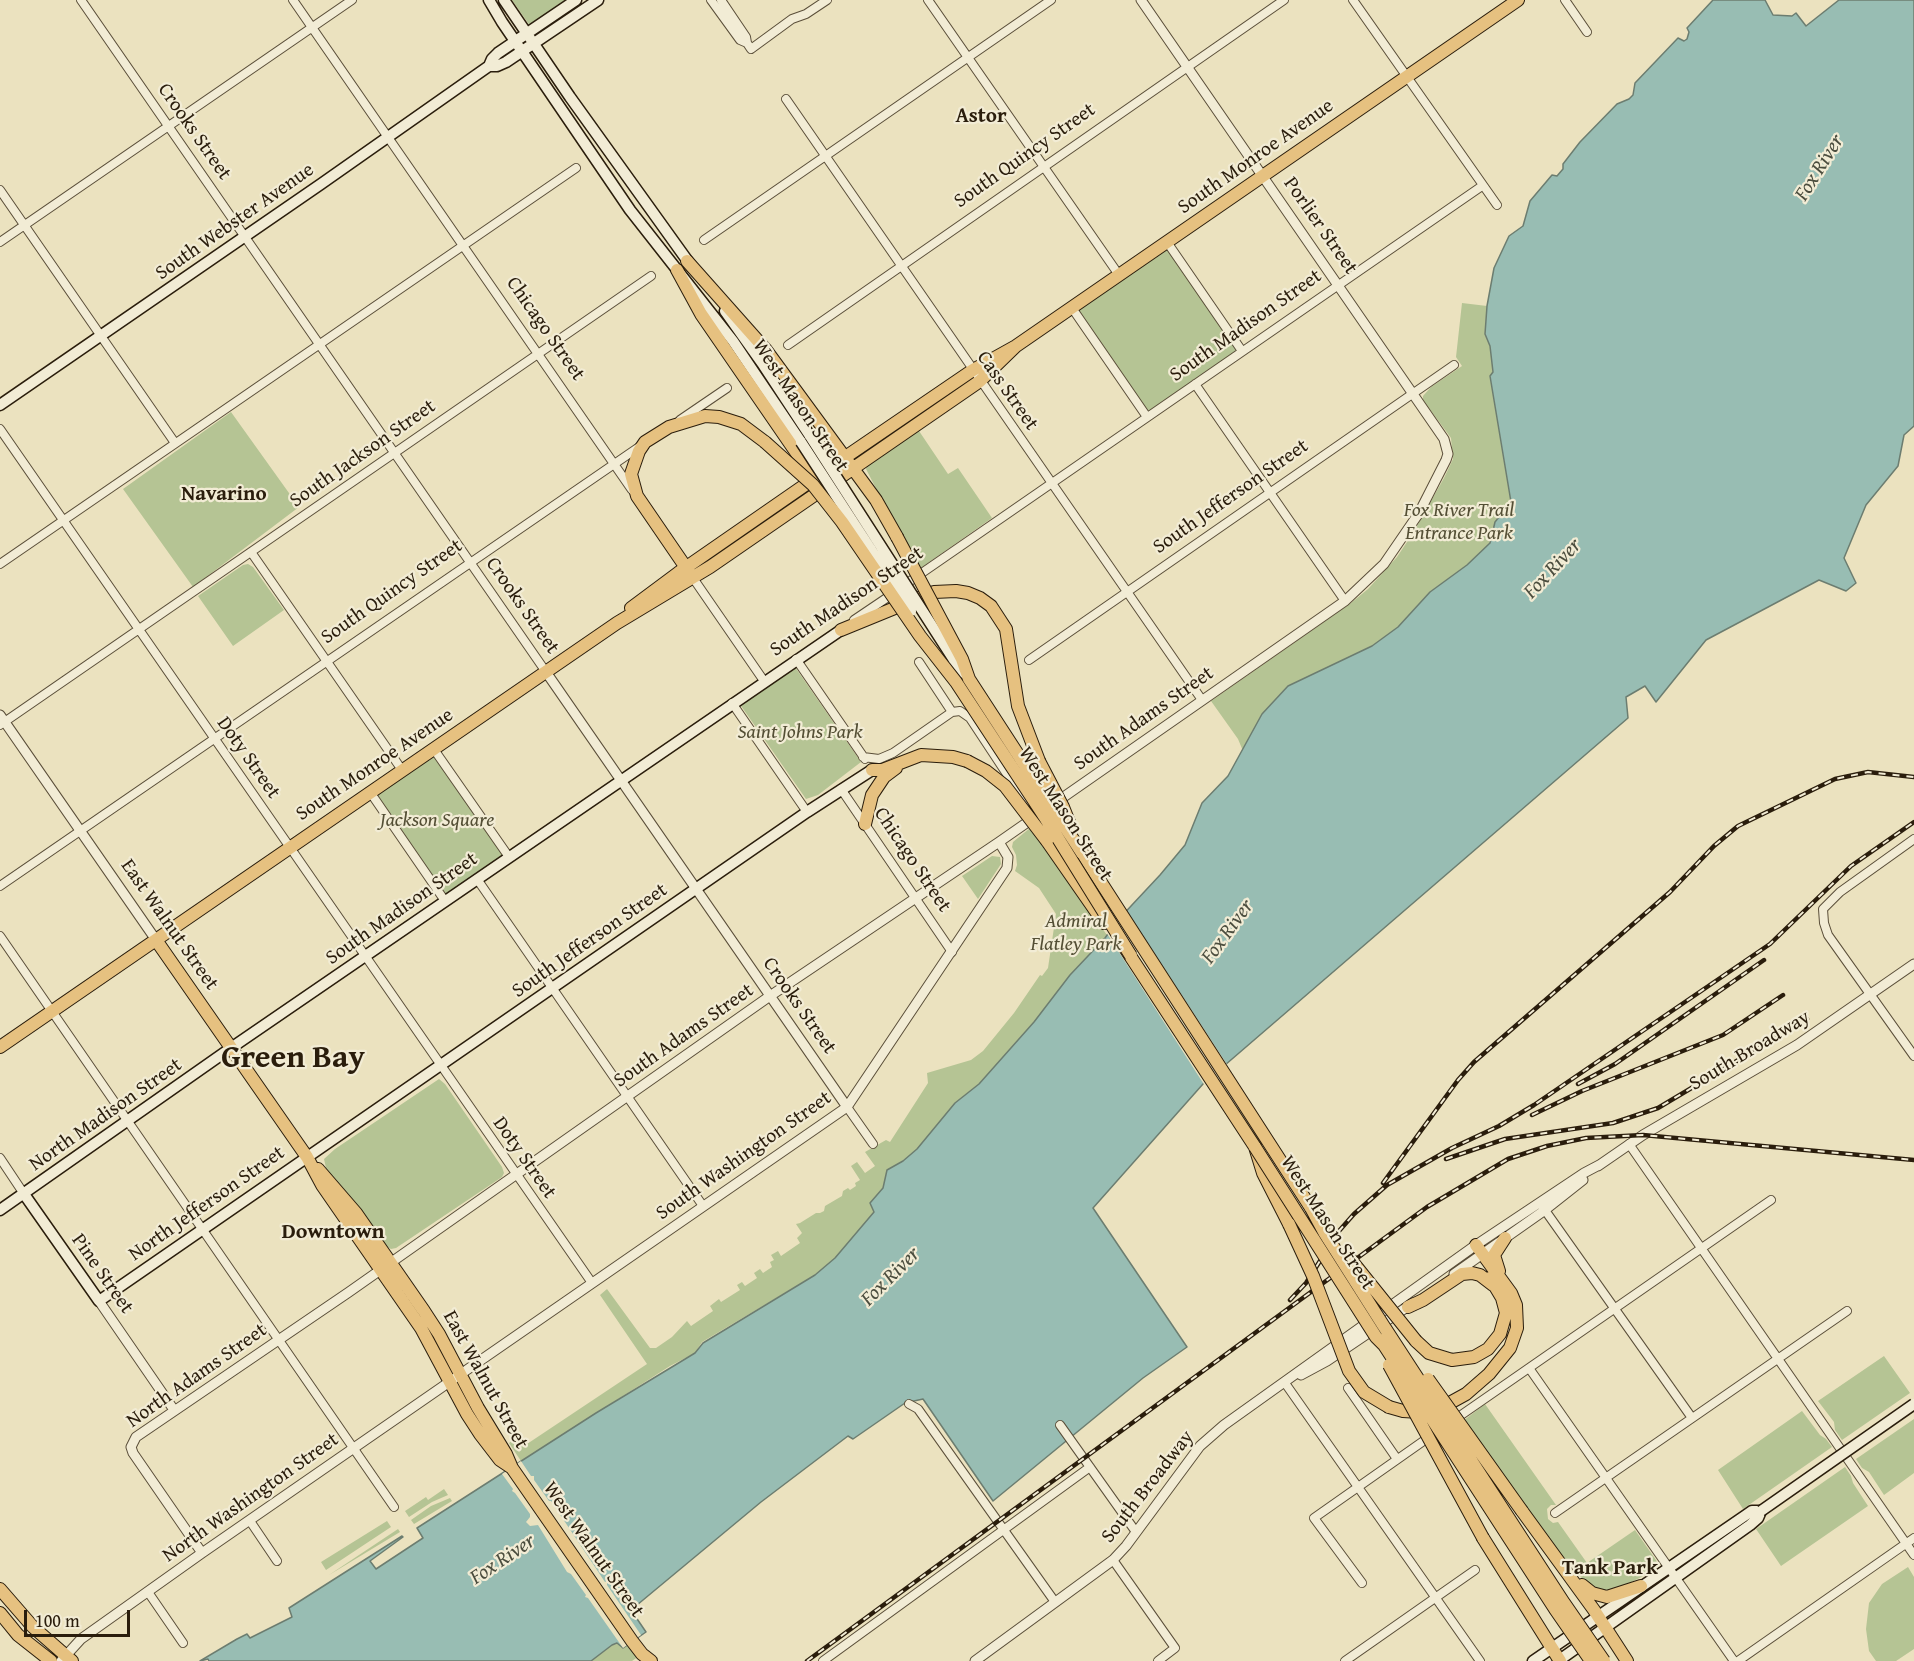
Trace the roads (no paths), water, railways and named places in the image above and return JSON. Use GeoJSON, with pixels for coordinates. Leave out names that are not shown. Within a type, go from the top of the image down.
{"type":"FeatureCollection","features":[{"type":"Feature","properties":{"kind":"main road","name":"West Mason Street"},"geometry":{"type":"LineString","coordinates":[[489,0],[630,210],[733,341],[805,439],[954,660],[969,678],[1311,1208],[1383,1325],[1604,1661]]}},
{"type":"Feature","properties":{"kind":"main road","name":"West Mason Street"},"geometry":{"type":"LineString","coordinates":[[504,0],[687,261],[741,332],[956,682],[1131,956],[1376,1337],[1384,1345],[1555,1609],[1592,1661]]}},
{"type":"Feature","properties":{"kind":"main road","name":"South Webster Avenue"},"geometry":{"type":"LineString","coordinates":[[0,405],[489,66],[495,56],[576,0]]}},
{"type":"Feature","properties":{"kind":"main road","name":"South Webster Avenue"},"geometry":{"type":"LineString","coordinates":[[489,66],[498,66],[598,0]]}},
{"type":"Feature","properties":{"kind":"main road","name":"South Monroe Avenue"},"geometry":{"type":"LineString","coordinates":[[0,1047],[546,672],[616,623],[648,594],[689,572],[818,484],[973,370],[1016,346],[1072,308],[1518,0]]}},
{"type":"Feature","properties":{"kind":"main road"},"geometry":{"type":"LineString","coordinates":[[687,261],[766,350],[880,505],[962,659],[969,678]]}},
{"type":"Feature","properties":{"kind":"main road"},"geometry":{"type":"LineString","coordinates":[[677,270],[701,314],[818,484]]}},
{"type":"Feature","properties":{"kind":"main road","name":"South Monroe Avenue"},"geometry":{"type":"LineString","coordinates":[[848,463],[980,381],[1016,346]]}},
{"type":"Feature","properties":{"kind":"main road"},"geometry":{"type":"LineString","coordinates":[[770,414],[792,460],[794,486],[789,496]]}},
{"type":"Feature","properties":{"kind":"main road"},"geometry":{"type":"LineString","coordinates":[[669,428],[696,418],[719,417],[741,424],[765,442],[823,496],[920,636],[956,682]]}},
{"type":"Feature","properties":{"kind":"main road","name":"South Quincy Street"},"geometry":{"type":"LineString","coordinates":[[645,442],[669,428]]}},
{"type":"Feature","properties":{"kind":"main road"},"geometry":{"type":"LineString","coordinates":[[637,496],[631,474],[639,451],[645,442]]}},
{"type":"Feature","properties":{"kind":"main road","name":"South Monroe Avenue"},"geometry":{"type":"LineString","coordinates":[[689,572],[789,496],[818,484]]}},
{"type":"Feature","properties":{"kind":"main road","name":"Chicago Street"},"geometry":{"type":"LineString","coordinates":[[637,496],[689,572]]}},
{"type":"Feature","properties":{"kind":"main road"},"geometry":{"type":"LineString","coordinates":[[840,630],[934,592],[947,590],[968,593],[980,598],[998,615],[1008,637],[1014,685],[1024,724],[1082,853]]}},
{"type":"Feature","properties":{"kind":"main road","name":"South Madison Street"},"geometry":{"type":"LineString","coordinates":[[231,1048],[840,630]]}},
{"type":"Feature","properties":{"kind":"main road"},"geometry":{"type":"LineString","coordinates":[[872,770],[882,770],[921,755],[935,755],[967,761],[986,771],[1012,794],[1107,927],[1131,956]]}},
{"type":"Feature","properties":{"kind":"main road"},"geometry":{"type":"LineString","coordinates":[[865,824],[868,805],[876,789],[891,771],[909,758]]}},
{"type":"Feature","properties":{"kind":"main road","name":"South Jefferson Street"},"geometry":{"type":"LineString","coordinates":[[307,1157],[807,812],[872,770]]}},
{"type":"Feature","properties":{"kind":"main road","name":"East Walnut Street"},"geometry":{"type":"LineString","coordinates":[[156,940],[307,1157],[356,1212],[386,1266],[434,1326],[455,1377],[478,1408],[512,1468]]}},
{"type":"Feature","properties":{"kind":"main road","name":"North Madison Street"},"geometry":{"type":"LineString","coordinates":[[0,1210],[231,1048]]}},
{"type":"Feature","properties":{"kind":"main road"},"geometry":{"type":"LineString","coordinates":[[1255,1147],[1263,1173],[1313,1276],[1349,1371],[1364,1392],[1389,1407],[1411,1412],[1438,1408],[1466,1394],[1506,1355],[1515,1333],[1518,1314],[1506,1293],[1476,1252]]}},
{"type":"Feature","properties":{"kind":"main road","name":"North Jefferson Street"},"geometry":{"type":"LineString","coordinates":[[99,1301],[307,1157]]}},
{"type":"Feature","properties":{"kind":"main road","name":"Pine Street"},"geometry":{"type":"LineString","coordinates":[[24,1194],[99,1301]]}},
{"type":"Feature","properties":{"kind":"main road"},"geometry":{"type":"LineString","coordinates":[[1311,1208],[1392,1313],[1423,1349],[1446,1359],[1474,1358],[1495,1343],[1503,1330],[1506,1293],[1494,1259],[1495,1252],[1505,1238]]}},
{"type":"Feature","properties":{"kind":"main road"},"geometry":{"type":"LineString","coordinates":[[1408,1307],[1466,1273],[1483,1277],[1506,1293]]}},
{"type":"Feature","properties":{"kind":"main road"},"geometry":{"type":"LineString","coordinates":[[1383,1325],[1396,1337],[1416,1363],[1568,1572],[1627,1661]]}},
{"type":"Feature","properties":{"kind":"main road"},"geometry":{"type":"LineString","coordinates":[[1376,1337],[1380,1349],[1483,1538],[1560,1661],[1755,1521],[1761,1511],[1914,1404]]}},
{"type":"Feature","properties":{"kind":"main road","name":"West Walnut Street"},"geometry":{"type":"LineString","coordinates":[[512,1468],[646,1659]]}},
{"type":"Feature","properties":{"kind":"main road"},"geometry":{"type":"LineString","coordinates":[[1533,1661],[1750,1512],[1761,1511]]}},
{"type":"Feature","properties":{"kind":"main road"},"geometry":{"type":"LineString","coordinates":[[1568,1572],[1597,1596],[1614,1596],[1641,1586]]}},
{"type":"Feature","properties":{"kind":"main road"},"geometry":{"type":"LineString","coordinates":[[0,1589],[33,1627],[67,1659]]}},
{"type":"Feature","properties":{"kind":"main road"},"geometry":{"type":"LineString","coordinates":[[0,1613],[18,1635],[51,1661]]}},
{"type":"Feature","properties":{"kind":"street","name":"Crooks Street"},"geometry":{"type":"LineString","coordinates":[[81,0],[873,1144]]}},
{"type":"Feature","properties":{"kind":"street","name":"Chicago Street"},"geometry":{"type":"LineString","coordinates":[[293,0],[637,496]]}},
{"type":"Feature","properties":{"kind":"street"},"geometry":{"type":"LineString","coordinates":[[0,242],[352,0]]}},
{"type":"Feature","properties":{"kind":"street"},"geometry":{"type":"LineString","coordinates":[[711,0],[740,40],[749,46]]}},
{"type":"Feature","properties":{"kind":"street"},"geometry":{"type":"LineString","coordinates":[[720,0],[746,37],[749,46]]}},
{"type":"Feature","properties":{"kind":"street"},"geometry":{"type":"LineString","coordinates":[[749,46],[827,0]]}},
{"type":"Feature","properties":{"kind":"street"},"geometry":{"type":"LineString","coordinates":[[928,0],[1119,275]]}},
{"type":"Feature","properties":{"kind":"street"},"geometry":{"type":"LineString","coordinates":[[704,240],[1051,0]]}},
{"type":"Feature","properties":{"kind":"street","name":"Porlier Street"},"geometry":{"type":"LineString","coordinates":[[1141,0],[1447,444]]}},
{"type":"Feature","properties":{"kind":"street","name":"South Quincy Street"},"geometry":{"type":"LineString","coordinates":[[788,345],[1284,0]]}},
{"type":"Feature","properties":{"kind":"street"},"geometry":{"type":"LineString","coordinates":[[1353,0],[1497,205]]}},
{"type":"Feature","properties":{"kind":"street"},"geometry":{"type":"LineString","coordinates":[[1565,0],[1587,32]]}},
{"type":"Feature","properties":{"kind":"street","name":"Cass Street"},"geometry":{"type":"LineString","coordinates":[[786,99],[1202,700]]}},
{"type":"Feature","properties":{"kind":"street"},"geometry":{"type":"LineString","coordinates":[[0,564],[576,168]]}},
{"type":"Feature","properties":{"kind":"street","name":"South Madison Street"},"geometry":{"type":"LineString","coordinates":[[840,630],[1482,186]]}},
{"type":"Feature","properties":{"kind":"street"},"geometry":{"type":"LineString","coordinates":[[0,190],[175,443]]}},
{"type":"Feature","properties":{"kind":"street"},"geometry":{"type":"LineString","coordinates":[[1167,242],[1242,351]]}},
{"type":"Feature","properties":{"kind":"street","name":"South Jackson Street"},"geometry":{"type":"LineString","coordinates":[[2,720],[139,629],[651,276]]}},
{"type":"Feature","properties":{"kind":"street"},"geometry":{"type":"LineString","coordinates":[[1072,308],[1147,417]]}},
{"type":"Feature","properties":{"kind":"street","name":"South Jefferson Street"},"geometry":{"type":"LineString","coordinates":[[1029,660],[1454,365]]}},
{"type":"Feature","properties":{"kind":"street"},"geometry":{"type":"LineString","coordinates":[[1195,384],[1345,602]]}},
{"type":"Feature","properties":{"kind":"street","name":"South Quincy Street"},"geometry":{"type":"LineString","coordinates":[[669,428],[726,388]]}},
{"type":"Feature","properties":{"kind":"street","name":"Doty Street"},"geometry":{"type":"LineString","coordinates":[[0,429],[592,1283]]}},
{"type":"Feature","properties":{"kind":"street","name":"South Quincy Street"},"geometry":{"type":"LineString","coordinates":[[0,886],[645,442]]}},
{"type":"Feature","properties":{"kind":"street","name":"South Adams Street"},"geometry":{"type":"LineString","coordinates":[[386,1266],[770,996],[915,900],[1345,602],[1372,578],[1406,534],[1444,466],[1448,454],[1447,444]]}},
{"type":"Feature","properties":{"kind":"street"},"geometry":{"type":"LineString","coordinates":[[251,552],[402,770]]}},
{"type":"Feature","properties":{"kind":"street","name":"Chicago Street"},"geometry":{"type":"LineString","coordinates":[[689,572],[764,681]]}},
{"type":"Feature","properties":{"kind":"street"},"geometry":{"type":"LineString","coordinates":[[796,659],[872,770]]}},
{"type":"Feature","properties":{"kind":"street"},"geometry":{"type":"LineString","coordinates":[[920,662],[952,712],[960,711],[969,718],[1035,817]]}},
{"type":"Feature","properties":{"kind":"street"},"geometry":{"type":"LineString","coordinates":[[732,703],[807,812]]}},
{"type":"Feature","properties":{"kind":"street","name":"South Jefferson Street"},"geometry":{"type":"LineString","coordinates":[[872,770],[952,712]]}},
{"type":"Feature","properties":{"kind":"street","name":"East Walnut Street"},"geometry":{"type":"LineString","coordinates":[[2,720],[156,940]]}},
{"type":"Feature","properties":{"kind":"street"},"geometry":{"type":"LineString","coordinates":[[434,748],[509,857]]}},
{"type":"Feature","properties":{"kind":"street"},"geometry":{"type":"LineString","coordinates":[[863,757],[876,759],[893,753]]}},
{"type":"Feature","properties":{"kind":"street","name":"Chicago Street"},"geometry":{"type":"LineString","coordinates":[[841,789],[952,952]]}},
{"type":"Feature","properties":{"kind":"street"},"geometry":{"type":"LineString","coordinates":[[370,792],[445,901]]}},
{"type":"Feature","properties":{"kind":"street"},"geometry":{"type":"LineString","coordinates":[[1914,839],[1840,892],[1823,909],[1828,935],[1914,1056]]}},
{"type":"Feature","properties":{"kind":"street","name":"South Washington Street"},"geometry":{"type":"LineString","coordinates":[[455,1377],[847,1107],[952,952],[1008,864],[1008,857],[999,842]]}},
{"type":"Feature","properties":{"kind":"street"},"geometry":{"type":"LineString","coordinates":[[477,879],[703,1206]]}},
{"type":"Feature","properties":{"kind":"street"},"geometry":{"type":"LineString","coordinates":[[0,936],[394,1508]]}},
{"type":"Feature","properties":{"kind":"street","name":"South Broadway"},"geometry":{"type":"LineString","coordinates":[[975,1661],[1113,1560],[1200,1446],[1224,1425],[1288,1381],[1346,1336],[1476,1252],[1629,1144],[1797,1045],[1914,964]]}},
{"type":"Feature","properties":{"kind":"street"},"geometry":{"type":"LineString","coordinates":[[1629,1144],[1914,1555]]}},
{"type":"Feature","properties":{"kind":"street","name":"Pine Street"},"geometry":{"type":"LineString","coordinates":[[0,1158],[24,1194]]}},
{"type":"Feature","properties":{"kind":"street"},"geometry":{"type":"LineString","coordinates":[[1362,1583],[1314,1518],[1771,1200]]}},
{"type":"Feature","properties":{"kind":"street"},"geometry":{"type":"LineString","coordinates":[[1542,1206],[1692,1418]]}},
{"type":"Feature","properties":{"kind":"street","name":"South Broadway"},"geometry":{"type":"LineString","coordinates":[[1288,1381],[1316,1368],[1408,1307],[1476,1252],[1505,1238],[1542,1206]]}},
{"type":"Feature","properties":{"kind":"street","name":"North Adams Street"},"geometry":{"type":"LineString","coordinates":[[202,1553],[133,1453],[131,1447],[136,1437],[386,1266]]}},
{"type":"Feature","properties":{"kind":"street","name":"Pine Street"},"geometry":{"type":"LineString","coordinates":[[99,1301],[174,1410]]}},
{"type":"Feature","properties":{"kind":"street"},"geometry":{"type":"LineString","coordinates":[[1555,1513],[1848,1311]]}},
{"type":"Feature","properties":{"kind":"street"},"geometry":{"type":"LineString","coordinates":[[1529,1368],[1736,1661],[1914,1538]]}},
{"type":"Feature","properties":{"kind":"street","name":"North Washington Street"},"geometry":{"type":"LineString","coordinates":[[67,1659],[81,1639],[455,1377]]}},
{"type":"Feature","properties":{"kind":"street"},"geometry":{"type":"LineString","coordinates":[[1288,1381],[1480,1661]]}},
{"type":"Feature","properties":{"kind":"street"},"geometry":{"type":"LineString","coordinates":[[1348,1388],[1396,1460]]}},
{"type":"Feature","properties":{"kind":"street"},"geometry":{"type":"LineString","coordinates":[[909,1404],[918,1409],[1056,1602]]}},
{"type":"Feature","properties":{"kind":"street"},"geometry":{"type":"LineString","coordinates":[[1060,1425],[1136,1532]]}},
{"type":"Feature","properties":{"kind":"street"},"geometry":{"type":"LineString","coordinates":[[828,1659],[1090,1467]]}},
{"type":"Feature","properties":{"kind":"street"},"geometry":{"type":"LineString","coordinates":[[250,1521],[277,1561]]}},
{"type":"Feature","properties":{"kind":"street"},"geometry":{"type":"LineString","coordinates":[[1113,1560],[1175,1648],[1158,1661]]}},
{"type":"Feature","properties":{"kind":"street"},"geometry":{"type":"LineString","coordinates":[[1345,1661],[1475,1570]]}},
{"type":"Feature","properties":{"kind":"street"},"geometry":{"type":"LineString","coordinates":[[148,1592],[183,1643]]}},
{"type":"Feature","properties":{"kind":"water","name":"Fox River"},"geometry":{"type":"Polygon","coordinates":[[[1713,0],[1765,0],[1773,15],[1792,16],[1796,13],[1806,26],[1839,0],[1914,0],[1914,426],[1904,435],[1898,466],[1866,505],[1844,558],[1856,583],[1846,591],[1819,580],[1706,640],[1656,702],[1645,686],[1626,697],[1628,718],[1203,1084],[1093,1208],[1187,1347],[1143,1378],[993,1501],[923,1399],[905,1403],[853,1439],[848,1436],[761,1502],[631,1610],[646,1632],[623,1648],[617,1643],[612,1645],[591,1661],[209,1661],[208,1659],[200,1661],[247,1634],[250,1638],[292,1617],[289,1608],[402,1536],[370,1561],[376,1569],[423,1538],[417,1528],[596,1413],[695,1353],[703,1343],[815,1275],[835,1258],[874,1212],[870,1203],[883,1188],[887,1170],[903,1161],[917,1149],[955,1103],[979,1084],[1034,1022],[1070,975],[1185,845],[1202,803],[1228,776],[1262,714],[1288,686],[1372,646],[1398,627],[1430,592],[1467,565],[1490,543],[1495,522],[1511,502],[1490,376],[1493,372],[1490,346],[1485,334],[1487,306],[1494,268],[1509,236],[1523,226],[1530,201],[1552,175],[1557,176],[1563,169],[1563,164],[1580,142],[1617,104],[1633,95],[1635,83],[1678,38],[1684,41],[1687,39],[1689,32],[1687,28],[1713,0]]]}},
{"type":"Feature","properties":{"kind":"railway"},"geometry":{"type":"LineString","coordinates":[[1383,1183],[1458,1080],[1474,1062],[1670,892],[1714,846],[1738,826],[1835,779],[1868,772],[1914,777]]}},
{"type":"Feature","properties":{"kind":"railway"},"geometry":{"type":"LineString","coordinates":[[1290,1300],[1306,1283],[1339,1231],[1354,1214],[1387,1185],[1534,1105],[1770,944],[1851,866],[1914,822]]}},
{"type":"Feature","properties":{"kind":"railway"},"geometry":{"type":"LineString","coordinates":[[1578,1084],[1615,1064],[1764,960]]}},
{"type":"Feature","properties":{"kind":"railway"},"geometry":{"type":"LineString","coordinates":[[1532,1115],[1582,1091],[1723,1035],[1783,995]]}},
{"type":"Feature","properties":{"kind":"railway"},"geometry":{"type":"LineString","coordinates":[[1446,1159],[1505,1139],[1613,1123],[1658,1108],[1807,1019]]}},
{"type":"Feature","properties":{"kind":"railway"},"geometry":{"type":"LineString","coordinates":[[807,1661],[1427,1207],[1508,1159],[1547,1146],[1586,1138],[1643,1135],[1914,1160]]}},
{"type":"Feature","properties":{"kind":"district","name":"Astor"},"geometry":{"type":"Point","coordinates":[981,117]}},
{"type":"Feature","properties":{"kind":"district","name":"Navarino"},"geometry":{"type":"Point","coordinates":[224,495]}},
{"type":"Feature","properties":{"kind":"district","name":"Green Bay"},"geometry":{"type":"Point","coordinates":[293,1059]}},
{"type":"Feature","properties":{"kind":"district","name":"Downtown"},"geometry":{"type":"Point","coordinates":[333,1232]}},
{"type":"Feature","properties":{"kind":"district","name":"Tank Park"},"geometry":{"type":"Point","coordinates":[1610,1569]}},
{"type":"Feature","properties":{"kind":"park label","name":"Fox River Trail Entrance Park"},"geometry":{"type":"Point","coordinates":[1459,522]}},
{"type":"Feature","properties":{"kind":"park label","name":"Saint Johns Park"},"geometry":{"type":"Point","coordinates":[800,733]}},
{"type":"Feature","properties":{"kind":"park label","name":"Jackson Square"},"geometry":{"type":"Point","coordinates":[437,821]}},
{"type":"Feature","properties":{"kind":"park label","name":"Admiral Flatley Park"},"geometry":{"type":"Point","coordinates":[1076,934]}}]}
